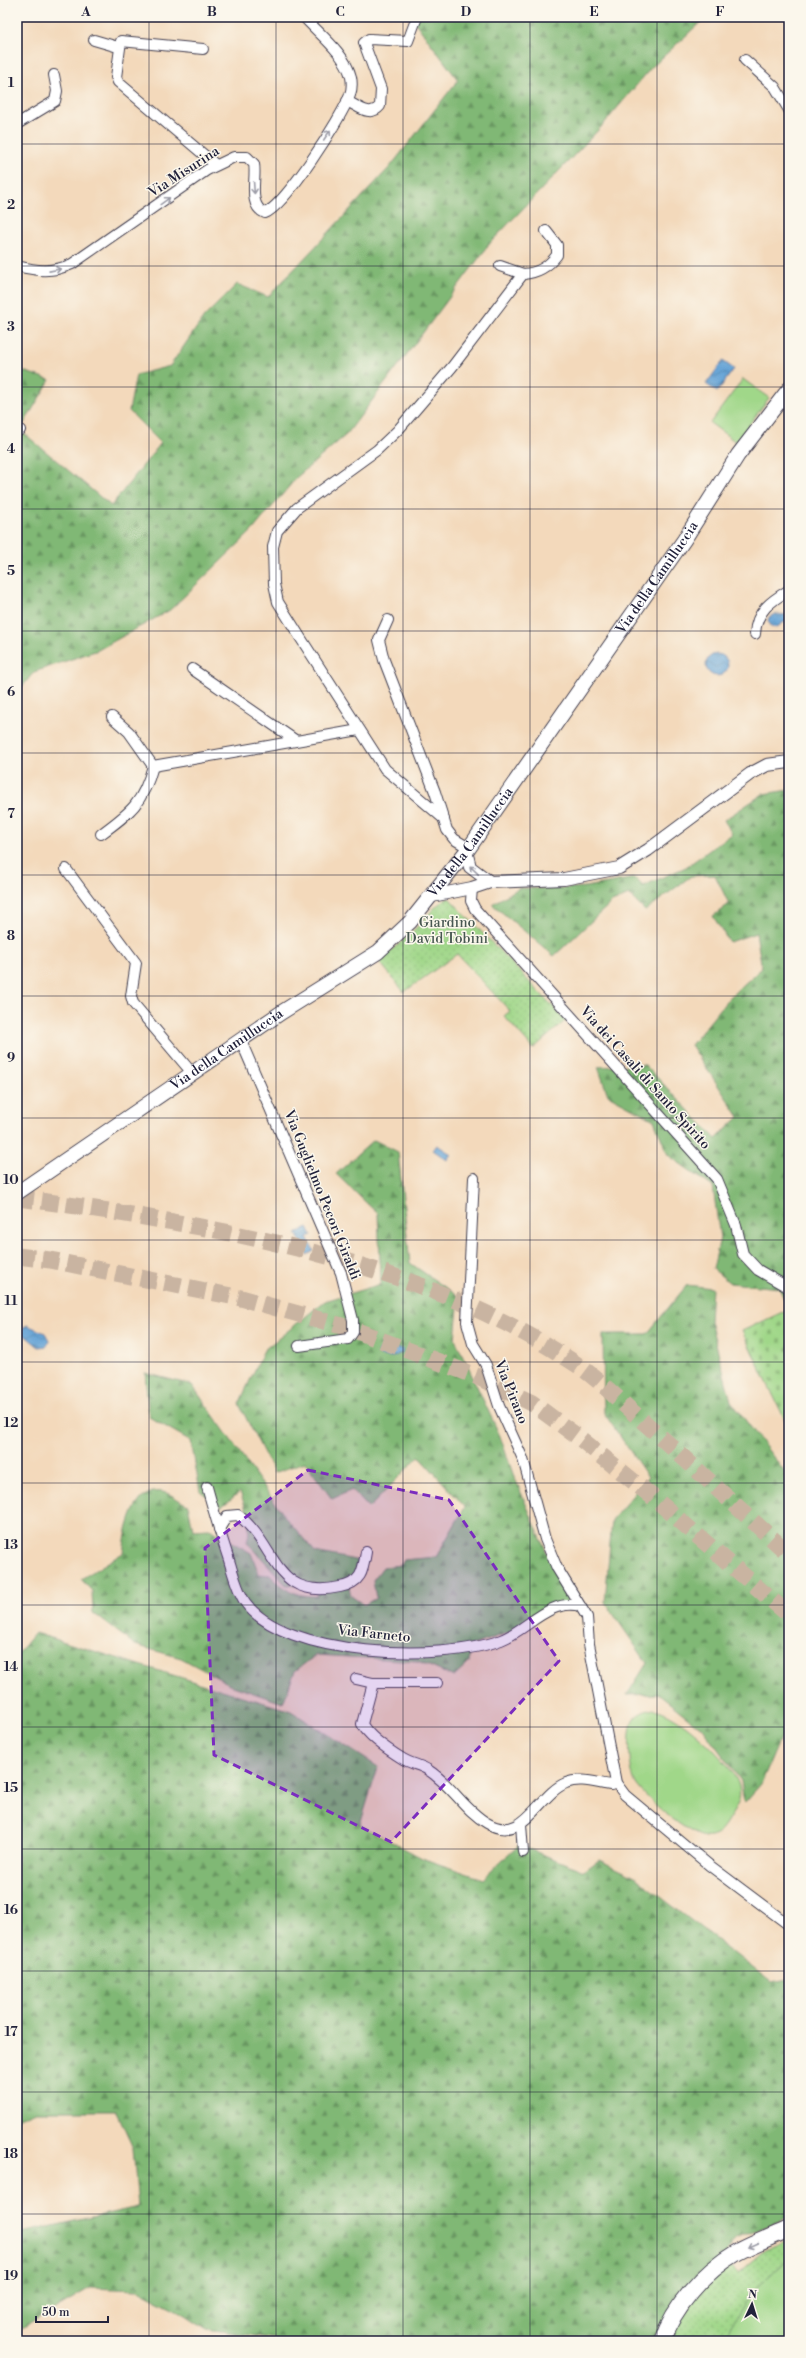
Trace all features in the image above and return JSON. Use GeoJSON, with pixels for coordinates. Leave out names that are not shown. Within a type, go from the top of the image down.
{"type":"FeatureCollection","features":[{"type":"Feature","properties":{"kind":"main road","name":"Via della Camilluccia"},"geometry":{"type":"LineString","coordinates":[[17,1193],[282,1012],[378,952],[399,934],[432,896],[467,850],[680,547],[738,455],[789,389]]}},
{"type":"Feature","properties":{"kind":"main road"},"geometry":{"type":"LineString","coordinates":[[662,2341],[680,2306],[716,2267],[742,2250],[789,2229]]}},
{"type":"Feature","properties":{"kind":"street","name":"Via Misurina"},"geometry":{"type":"LineString","coordinates":[[17,266],[45,271],[57,270],[72,264],[216,165],[239,156],[251,160],[255,168],[253,187],[257,207],[265,213],[269,211],[292,188],[335,124],[347,101],[351,88],[349,70],[338,53],[304,17]]}},
{"type":"Feature","properties":{"kind":"street"},"geometry":{"type":"LineString","coordinates":[[347,101],[368,112],[373,112],[380,106],[381,89],[364,43],[370,39],[408,41],[417,17]]}},
{"type":"Feature","properties":{"kind":"street"},"geometry":{"type":"LineString","coordinates":[[94,40],[118,47]]}},
{"type":"Feature","properties":{"kind":"street"},"geometry":{"type":"LineString","coordinates":[[203,49],[123,40],[119,42],[118,47],[116,77],[118,82],[216,165]]}},
{"type":"Feature","properties":{"kind":"street"},"geometry":{"type":"LineString","coordinates":[[745,60],[775,87],[789,110]]}},
{"type":"Feature","properties":{"kind":"street"},"geometry":{"type":"LineString","coordinates":[[17,124],[55,102],[57,91],[54,75]]}},
{"type":"Feature","properties":{"kind":"street"},"geometry":{"type":"LineString","coordinates":[[500,266],[523,274],[535,273],[550,264],[558,255],[557,245],[546,231]]}},
{"type":"Feature","properties":{"kind":"street"},"geometry":{"type":"LineString","coordinates":[[444,819],[389,774],[359,730],[278,602],[274,584],[274,538],[282,523],[296,508],[377,450],[398,430],[452,367],[523,274]]}},
{"type":"Feature","properties":{"kind":"street"},"geometry":{"type":"LineString","coordinates":[[755,634],[755,625],[760,613],[789,590]]}},
{"type":"Feature","properties":{"kind":"street"},"geometry":{"type":"LineString","coordinates":[[388,620],[380,636],[380,647],[444,819],[451,836],[467,850],[470,867],[490,882]]}},
{"type":"Feature","properties":{"kind":"street"},"geometry":{"type":"LineString","coordinates":[[192,669],[295,740]]}},
{"type":"Feature","properties":{"kind":"street"},"geometry":{"type":"LineString","coordinates":[[101,834],[135,808],[149,782],[153,766],[129,732],[112,717]]}},
{"type":"Feature","properties":{"kind":"street"},"geometry":{"type":"LineString","coordinates":[[153,766],[359,730]]}},
{"type":"Feature","properties":{"kind":"street"},"geometry":{"type":"LineString","coordinates":[[432,896],[472,888],[490,882],[564,879],[619,868],[648,850],[750,774],[767,765],[789,762]]}},
{"type":"Feature","properties":{"kind":"street"},"geometry":{"type":"LineString","coordinates":[[66,869],[136,963],[131,996],[133,1003],[193,1074]]}},
{"type":"Feature","properties":{"kind":"street","name":"Via dei Casali di Santo Spirito"},"geometry":{"type":"LineString","coordinates":[[472,888],[471,901],[475,909],[717,1179],[736,1225],[740,1247],[746,1259],[768,1277],[789,1288]]}},
{"type":"Feature","properties":{"kind":"street","name":"Via Guglielmo Pecori Giraldi"},"geometry":{"type":"LineString","coordinates":[[241,1041],[341,1273],[353,1320],[353,1332],[348,1339],[299,1346]]}},
{"type":"Feature","properties":{"kind":"street","name":"Via Pirano"},"geometry":{"type":"LineString","coordinates":[[474,1178],[468,1322],[473,1344],[486,1365],[500,1406],[523,1459],[545,1539],[557,1568],[587,1617],[589,1644],[616,1784]]}},
{"type":"Feature","properties":{"kind":"street","name":"Via Farneto"},"geometry":{"type":"LineString","coordinates":[[207,1488],[240,1594],[252,1611],[275,1627],[316,1641],[390,1652],[447,1652],[494,1643],[513,1634],[552,1609],[567,1604],[580,1606]]}},
{"type":"Feature","properties":{"kind":"street"},"geometry":{"type":"LineString","coordinates":[[219,1529],[227,1516],[238,1515],[254,1529],[284,1575],[298,1585],[315,1591],[345,1586],[355,1582],[363,1571],[366,1552]]}},
{"type":"Feature","properties":{"kind":"street"},"geometry":{"type":"LineString","coordinates":[[356,1679],[374,1683],[437,1683]]}},
{"type":"Feature","properties":{"kind":"street"},"geometry":{"type":"LineString","coordinates":[[374,1683],[361,1721],[364,1728],[404,1759],[432,1773],[488,1824],[501,1829],[520,1824],[529,1818],[545,1797],[566,1782],[588,1780],[611,1785],[616,1784],[626,1795],[683,1844],[789,1925]]}},
{"type":"Feature","properties":{"kind":"street"},"geometry":{"type":"LineString","coordinates":[[520,1824],[523,1852]]}},
{"type":"Feature","properties":{"kind":"highlighted area"},"geometry":{"type":"Polygon","coordinates":[[[308,1470],[449,1500],[559,1661],[391,1842],[214,1755],[205,1548],[308,1470]]]}},
{"type":"Feature","properties":{"kind":"green space"},"geometry":{"type":"Polygon","coordinates":[[[417,17],[706,17],[651,68],[602,126],[491,242],[347,434],[297,477],[252,531],[170,610],[98,650],[34,672],[17,693],[17,369],[50,380],[20,430],[111,506],[161,443],[129,411],[136,375],[170,366],[204,317],[237,284],[268,297],[390,167],[458,80],[414,21],[417,17]]]}},
{"type":"Feature","properties":{"kind":"green space"},"geometry":{"type":"Polygon","coordinates":[[[743,379],[769,398],[736,442],[710,423],[743,379]]]}},
{"type":"Feature","properties":{"kind":"green space"},"geometry":{"type":"Polygon","coordinates":[[[789,790],[788,1307],[779,1288],[730,1283],[713,1269],[720,1238],[713,1187],[668,1155],[654,1120],[608,1095],[598,1067],[645,1065],[716,1139],[739,1117],[691,1045],[730,997],[762,968],[756,933],[729,942],[713,916],[729,904],[715,875],[691,876],[645,911],[629,895],[612,902],[554,956],[492,904],[519,888],[551,889],[586,887],[635,878],[643,886],[686,867],[732,834],[724,820],[763,794],[789,790]]]}},
{"type":"Feature","properties":{"kind":"green space","name":"Giardino David Tobini"},"geometry":{"type":"Polygon","coordinates":[[[449,898],[566,1020],[533,1049],[504,1016],[510,1011],[457,954],[404,992],[378,960],[404,939],[436,906],[449,898]]]}},
{"type":"Feature","properties":{"kind":"green space"},"geometry":{"type":"Polygon","coordinates":[[[374,1140],[398,1152],[410,1263],[459,1297],[455,1339],[500,1436],[513,1474],[557,1576],[571,1601],[513,1631],[470,1646],[469,1663],[454,1677],[418,1661],[316,1655],[295,1671],[283,1703],[233,1686],[181,1658],[135,1645],[93,1613],[92,1591],[81,1579],[123,1553],[134,1510],[147,1494],[157,1492],[169,1494],[188,1505],[193,1530],[209,1529],[251,1553],[259,1574],[270,1575],[285,1588],[291,1591],[303,1595],[317,1596],[314,1584],[286,1585],[247,1542],[249,1523],[240,1492],[221,1507],[200,1491],[191,1441],[149,1417],[145,1373],[192,1385],[286,1518],[315,1552],[365,1562],[349,1587],[351,1596],[364,1605],[376,1598],[373,1580],[383,1567],[401,1565],[404,1560],[436,1557],[465,1507],[419,1456],[369,1508],[352,1490],[332,1499],[305,1462],[274,1473],[239,1404],[264,1350],[325,1301],[381,1284],[378,1214],[336,1174],[374,1140]]]}},
{"type":"Feature","properties":{"kind":"green space"},"geometry":{"type":"Polygon","coordinates":[[[687,1285],[712,1288],[710,1321],[731,1401],[789,1478],[789,1718],[761,1784],[744,1803],[741,1781],[704,1730],[658,1694],[627,1695],[647,1663],[605,1602],[612,1520],[648,1477],[604,1413],[603,1334],[647,1334],[687,1285]]]}},
{"type":"Feature","properties":{"kind":"green space"},"geometry":{"type":"Polygon","coordinates":[[[789,1309],[789,1428],[742,1331],[789,1309]]]}},
{"type":"Feature","properties":{"kind":"green space"},"geometry":{"type":"Polygon","coordinates":[[[35,1633],[291,1711],[378,1767],[360,1825],[424,1859],[483,1879],[519,1845],[584,1871],[599,1860],[635,1877],[771,1982],[789,1979],[789,2217],[736,2239],[692,2300],[667,2341],[275,2341],[275,2339],[207,2329],[186,2315],[138,2290],[90,2288],[22,2328],[17,2315],[17,2234],[138,2207],[133,2148],[116,2111],[36,2111],[17,2119],[17,1655],[35,1633]]]}},
{"type":"Feature","properties":{"kind":"green space"},"geometry":{"type":"Polygon","coordinates":[[[653,1709],[675,1718],[689,1728],[716,1752],[735,1776],[740,1791],[738,1804],[719,1833],[710,1837],[703,1836],[682,1826],[649,1799],[636,1784],[630,1762],[629,1743],[631,1726],[639,1714],[653,1709]]]}},
{"type":"Feature","properties":{"kind":"green space"},"geometry":{"type":"Polygon","coordinates":[[[789,2237],[789,2341],[667,2341],[740,2272],[756,2259],[789,2237]]]}},
{"type":"Feature","properties":{"kind":"green space"},"geometry":{"type":"Polygon","coordinates":[[[789,2237],[789,2260],[769,2276],[751,2295],[735,2317],[725,2341],[667,2341],[678,2322],[708,2281],[730,2265],[738,2273],[761,2253],[789,2237]]]}},
{"type":"Feature","properties":{"kind":"water"},"geometry":{"type":"Polygon","coordinates":[[[723,361],[734,369],[717,392],[706,384],[723,361]]]}},
{"type":"Feature","properties":{"kind":"water"},"geometry":{"type":"Polygon","coordinates":[[[775,614],[789,615],[789,624],[784,622],[776,628],[771,626],[768,621],[769,617],[775,614]]]}},
{"type":"Feature","properties":{"kind":"water"},"geometry":{"type":"Polygon","coordinates":[[[717,654],[721,655],[727,661],[727,669],[721,675],[717,676],[713,675],[707,669],[706,665],[707,661],[713,655],[717,654]]]}},
{"type":"Feature","properties":{"kind":"water"},"geometry":{"type":"Polygon","coordinates":[[[437,1145],[451,1154],[447,1160],[433,1150],[437,1145]]]}},
{"type":"Feature","properties":{"kind":"water"},"geometry":{"type":"Polygon","coordinates":[[[308,1227],[312,1235],[307,1237],[314,1251],[307,1255],[296,1233],[308,1227]]]}},
{"type":"Feature","properties":{"kind":"water"},"geometry":{"type":"Polygon","coordinates":[[[27,1325],[45,1333],[49,1340],[47,1346],[39,1347],[23,1334],[23,1328],[27,1325]]]}},
{"type":"Feature","properties":{"kind":"water"},"geometry":{"type":"Polygon","coordinates":[[[382,1342],[387,1347],[402,1349],[403,1352],[393,1357],[380,1356],[378,1351],[383,1349],[382,1342]]]}},
{"type":"Feature","properties":{"kind":"tunnel"},"geometry":{"type":"LineString","coordinates":[[17,1198],[173,1222],[278,1243],[382,1272],[433,1291],[482,1312],[530,1336],[576,1364],[592,1376],[789,1554]]}},
{"type":"Feature","properties":{"kind":"tunnel"},"geometry":{"type":"LineString","coordinates":[[17,1256],[50,1260],[241,1298],[349,1328],[476,1376],[532,1403],[582,1440],[654,1498],[789,1615]]}}]}
